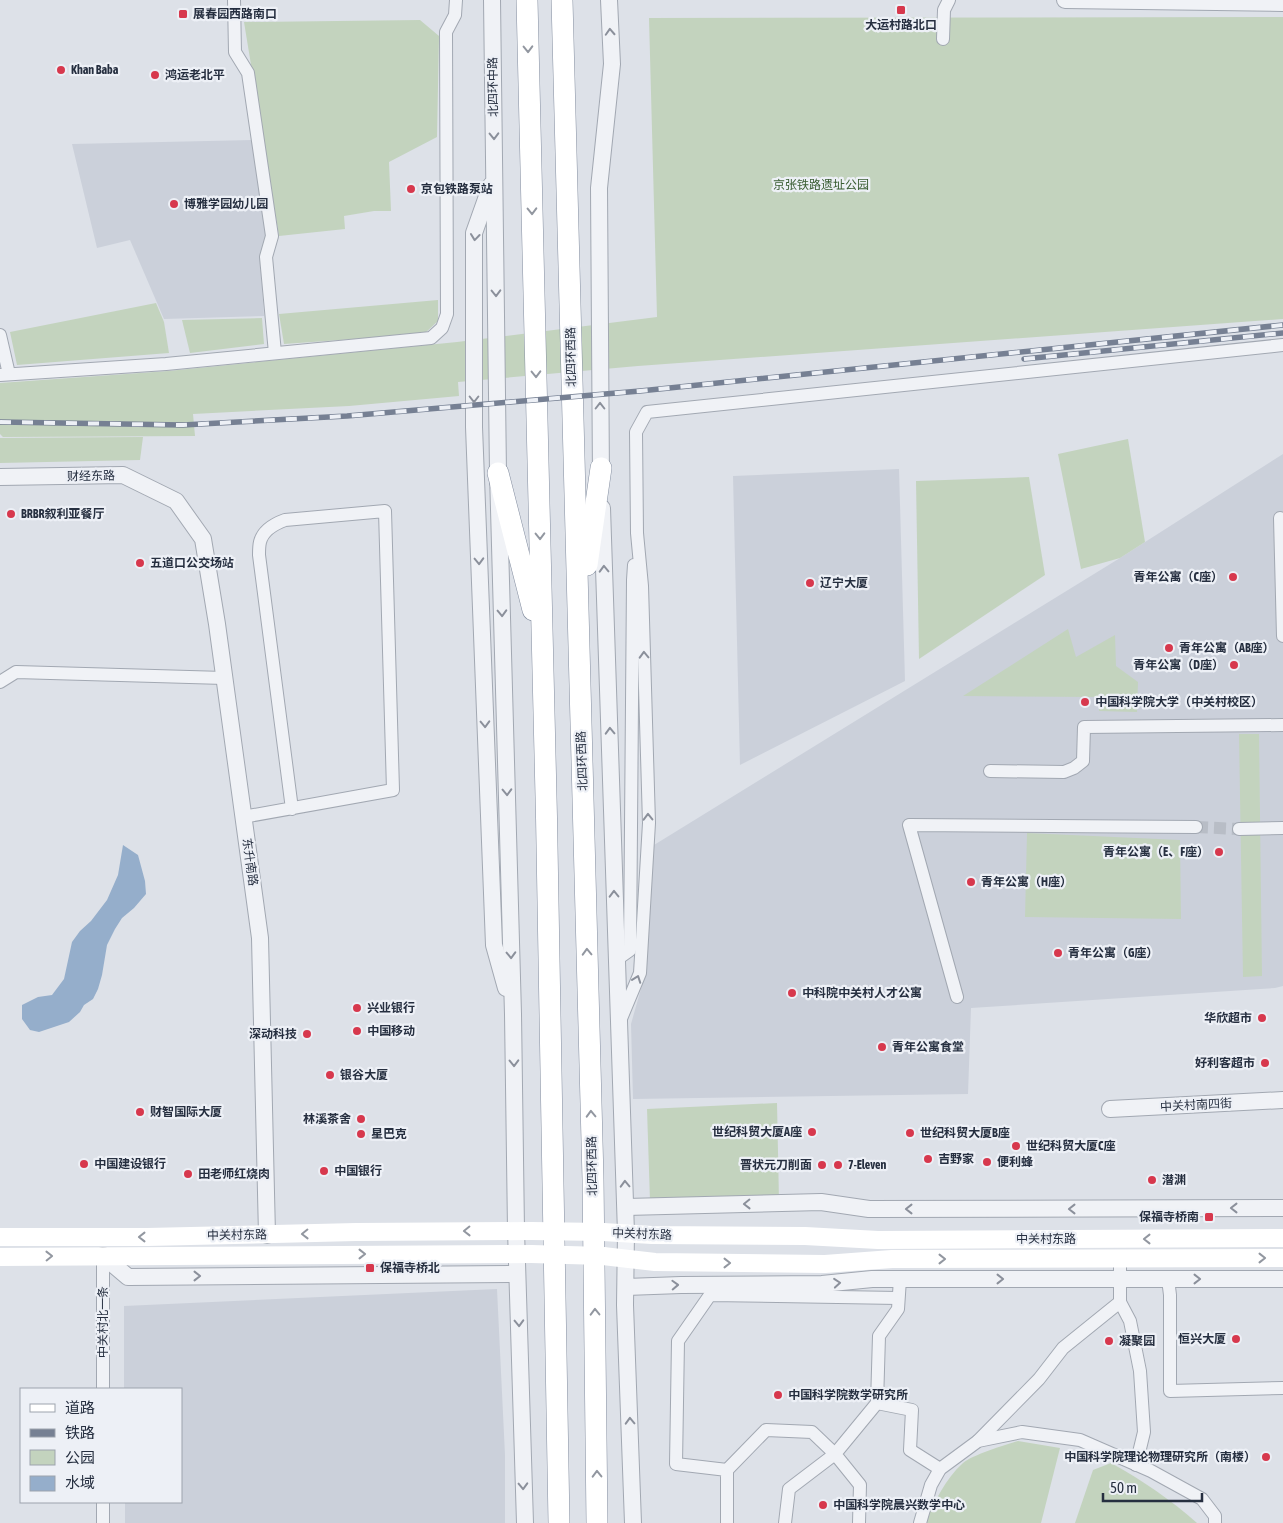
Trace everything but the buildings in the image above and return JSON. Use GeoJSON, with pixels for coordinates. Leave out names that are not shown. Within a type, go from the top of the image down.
{"type":"FeatureCollection","features":[{"type":"Feature","properties":{"kind":"highway"},"geometry":{"type":"LineString","coordinates":[[527,0],[543,647],[559,1523]]}},
{"type":"Feature","properties":{"kind":"highway","name":"北四环西路"},"geometry":{"type":"LineString","coordinates":[[562,0],[593,1189],[597,1523]]}},
{"type":"Feature","properties":{"kind":"highway"},"geometry":{"type":"LineString","coordinates":[[578,627],[600,468]]}},
{"type":"Feature","properties":{"kind":"highway"},"geometry":{"type":"LineString","coordinates":[[498,473],[543,647]]}},
{"type":"Feature","properties":{"kind":"main road","name":"中关村东路"},"geometry":{"type":"LineString","coordinates":[[0,1237],[523,1231],[652,1235],[805,1236],[878,1240],[1283,1238]]}},
{"type":"Feature","properties":{"kind":"main road","name":"中关村东路"},"geometry":{"type":"LineString","coordinates":[[0,1257],[524,1254],[603,1256],[655,1262],[816,1264],[892,1259],[1283,1258]]}},
{"type":"Feature","properties":{"kind":"street"},"geometry":{"type":"LineString","coordinates":[[234,0],[235,52],[248,73],[272,236],[266,256],[274,353]]}},
{"type":"Feature","properties":{"kind":"street"},"geometry":{"type":"LineString","coordinates":[[0,335],[4,374],[166,364],[431,338],[442,328],[447,314],[446,32],[455,15],[456,0]]}},
{"type":"Feature","properties":{"kind":"street","name":"北四环中路"},"geometry":{"type":"LineString","coordinates":[[492,0],[495,174]]}},
{"type":"Feature","properties":{"kind":"street"},"geometry":{"type":"LineString","coordinates":[[609,0],[612,64],[599,188],[600,468],[626,1207],[625,1306],[633,1523]]}},
{"type":"Feature","properties":{"kind":"street"},"geometry":{"type":"LineString","coordinates":[[943,40],[944,10],[949,0]]}},
{"type":"Feature","properties":{"kind":"street"},"geometry":{"type":"LineString","coordinates":[[1065,0],[1283,3]]}},
{"type":"Feature","properties":{"kind":"street"},"geometry":{"type":"LineString","coordinates":[[495,174],[498,473],[513,1014],[524,1254],[517,1274],[524,1523]]}},
{"type":"Feature","properties":{"kind":"street"},"geometry":{"type":"LineString","coordinates":[[495,174],[474,233],[474,427],[494,946],[513,1014]]}},
{"type":"Feature","properties":{"kind":"street"},"geometry":{"type":"LineString","coordinates":[[619,1024],[640,973],[649,824],[636,432],[647,412],[1283,345]]}},
{"type":"Feature","properties":{"kind":"street","name":"财经东路"},"geometry":{"type":"LineString","coordinates":[[0,477],[123,475],[176,500]]}},
{"type":"Feature","properties":{"kind":"street","name":"东升南路"},"geometry":{"type":"LineString","coordinates":[[176,500],[203,539],[260,938],[267,1235]]}},
{"type":"Feature","properties":{"kind":"street"},"geometry":{"type":"LineString","coordinates":[[244,817],[292,809],[393,790],[384,511],[285,520],[274,524],[260,542],[259,555],[292,809]]}},
{"type":"Feature","properties":{"kind":"street"},"geometry":{"type":"LineString","coordinates":[[1280,518],[1283,636]]}},
{"type":"Feature","properties":{"kind":"street"},"geometry":{"type":"LineString","coordinates":[[616,960],[630,950],[632,580],[638,533]]}},
{"type":"Feature","properties":{"kind":"street"},"geometry":{"type":"LineString","coordinates":[[0,682],[16,672],[224,678]]}},
{"type":"Feature","properties":{"kind":"street"},"geometry":{"type":"LineString","coordinates":[[990,771],[1064,772],[1074,768],[1083,761],[1084,727],[1283,724]]}},
{"type":"Feature","properties":{"kind":"street"},"geometry":{"type":"LineString","coordinates":[[957,997],[909,825],[1196,827]]}},
{"type":"Feature","properties":{"kind":"street"},"geometry":{"type":"LineString","coordinates":[[1239,829],[1283,828]]}},
{"type":"Feature","properties":{"kind":"street","name":"中关村南四街"},"geometry":{"type":"LineString","coordinates":[[1110,1109],[1283,1100]]}},
{"type":"Feature","properties":{"kind":"street"},"geometry":{"type":"LineString","coordinates":[[626,1207],[821,1202],[869,1209],[1283,1208]]}},
{"type":"Feature","properties":{"kind":"street"},"geometry":{"type":"LineString","coordinates":[[103,1256],[128,1277],[517,1274]]}},
{"type":"Feature","properties":{"kind":"street","name":"中关村北一条"},"geometry":{"type":"LineString","coordinates":[[103,1256],[103,1388]]}},
{"type":"Feature","properties":{"kind":"street"},"geometry":{"type":"LineString","coordinates":[[1120,1259],[1120,1302],[1130,1321],[1140,1371],[1144,1432],[1136,1464]]}},
{"type":"Feature","properties":{"kind":"street"},"geometry":{"type":"LineString","coordinates":[[626,1287],[682,1284],[822,1284],[872,1279],[1283,1279]]}},
{"type":"Feature","properties":{"kind":"street"},"geometry":{"type":"LineString","coordinates":[[785,1523],[789,1490],[835,1454],[877,1403],[879,1336],[898,1309],[900,1279]]}},
{"type":"Feature","properties":{"kind":"street"},"geometry":{"type":"LineString","coordinates":[[1168,1279],[1170,1295],[1170,1391],[1283,1388]]}},
{"type":"Feature","properties":{"kind":"street"},"geometry":{"type":"LineString","coordinates":[[727,1470],[676,1464],[678,1341],[710,1295],[898,1298]]}},
{"type":"Feature","properties":{"kind":"street"},"geometry":{"type":"LineString","coordinates":[[920,1523],[930,1485],[940,1469],[978,1441],[1039,1379],[1063,1348],[1120,1302]]}},
{"type":"Feature","properties":{"kind":"street"},"geometry":{"type":"LineString","coordinates":[[877,1403],[912,1410],[910,1450],[940,1469]]}},
{"type":"Feature","properties":{"kind":"street"},"geometry":{"type":"LineString","coordinates":[[727,1523],[727,1470],[766,1430],[812,1432],[835,1454],[860,1485],[859,1523]]}},
{"type":"Feature","properties":{"kind":"street"},"geometry":{"type":"LineString","coordinates":[[978,1441],[1022,1432],[1080,1440],[1151,1471],[1202,1499],[1215,1516],[1215,1523]]}},
{"type":"Feature","properties":{"kind":"street"},"geometry":{"type":"LineString","coordinates":[[104,1503],[104,1523]]}},
{"type":"Feature","properties":{"kind":"shaded area","name":"博雅学园幼儿园"},"geometry":{"type":"Polygon","coordinates":[[[253,140],[266,236],[260,257],[264,316],[164,319],[130,240],[97,248],[72,144],[253,140]]]}},
{"type":"Feature","properties":{"kind":"shaded area","name":"中国科学院大学（中关村校区）"},"geometry":{"type":"Polygon","coordinates":[[[1283,454],[1283,986],[971,1008],[968,1094],[633,1099],[631,1024],[646,971],[654,845],[1120,558],[1283,454]]]}},
{"type":"Feature","properties":{"kind":"shaded area","name":"辽宁大厦"},"geometry":{"type":"Polygon","coordinates":[[[899,469],[905,681],[740,765],[733,476],[899,469]]]}},
{"type":"Feature","properties":{"kind":"shaded area"},"geometry":{"type":"Polygon","coordinates":[[[497,1289],[505,1455],[505,1523],[125,1523],[125,1503],[182,1503],[182,1388],[124,1388],[124,1306],[497,1289]]]}},
{"type":"Feature","properties":{"kind":"green space","name":"京张铁路遗址公园"},"geometry":{"type":"Polygon","coordinates":[[[1283,17],[1283,319],[638,366],[458,382],[459,396],[349,406],[193,414],[195,436],[3,437],[0,434],[0,383],[168,371],[457,342],[657,317],[649,18],[1283,17]]]}},
{"type":"Feature","properties":{"kind":"green space"},"geometry":{"type":"Polygon","coordinates":[[[420,20],[439,36],[437,137],[389,162],[391,211],[374,211],[344,216],[345,229],[279,236],[244,22],[420,20]]]}},
{"type":"Feature","properties":{"kind":"green space"},"geometry":{"type":"Polygon","coordinates":[[[438,300],[438,321],[424,334],[284,344],[279,314],[438,300]]]}},
{"type":"Feature","properties":{"kind":"green space"},"geometry":{"type":"Polygon","coordinates":[[[156,303],[164,322],[169,353],[17,365],[10,332],[156,303]]]}},
{"type":"Feature","properties":{"kind":"green space"},"geometry":{"type":"Polygon","coordinates":[[[262,318],[264,344],[190,353],[182,320],[262,318]]]}},
{"type":"Feature","properties":{"kind":"green space"},"geometry":{"type":"Polygon","coordinates":[[[143,437],[140,460],[0,463],[0,438],[143,437]]]}},
{"type":"Feature","properties":{"kind":"green space"},"geometry":{"type":"Polygon","coordinates":[[[1128,439],[1145,542],[1120,558],[1081,569],[1058,454],[1128,439]]]}},
{"type":"Feature","properties":{"kind":"green space"},"geometry":{"type":"Polygon","coordinates":[[[1029,477],[1045,575],[919,659],[916,481],[1029,477]]]}},
{"type":"Feature","properties":{"kind":"green space"},"geometry":{"type":"Polygon","coordinates":[[[1068,629],[1076,657],[1115,635],[1116,666],[1138,682],[1137,712],[1099,711],[1099,697],[963,696],[1068,629]]]}},
{"type":"Feature","properties":{"kind":"green space"},"geometry":{"type":"Polygon","coordinates":[[[1239,734],[1259,734],[1262,976],[1243,977],[1239,734]]]}},
{"type":"Feature","properties":{"kind":"green space"},"geometry":{"type":"Polygon","coordinates":[[[1027,833],[1180,840],[1181,919],[1025,917],[1027,833]]]}},
{"type":"Feature","properties":{"kind":"green space"},"geometry":{"type":"Polygon","coordinates":[[[777,1103],[779,1201],[650,1201],[647,1109],[777,1103]]]}},
{"type":"Feature","properties":{"kind":"green space"},"geometry":{"type":"Polygon","coordinates":[[[1018,1441],[1060,1448],[1041,1523],[924,1523],[946,1483],[963,1463],[981,1454],[1018,1441]]]}},
{"type":"Feature","properties":{"kind":"green space"},"geometry":{"type":"Polygon","coordinates":[[[1111,1463],[1156,1491],[1197,1523],[1075,1523],[1093,1470],[1111,1463]]]}},
{"type":"Feature","properties":{"kind":"water"},"geometry":{"type":"Polygon","coordinates":[[[123,845],[138,855],[145,881],[146,894],[122,918],[115,929],[107,945],[102,975],[93,999],[84,1005],[80,1012],[69,1022],[39,1032],[30,1030],[22,1019],[22,1005],[38,997],[52,995],[64,979],[72,942],[107,900],[118,875],[123,845]]]}},
{"type":"Feature","properties":{"kind":"tunnel"},"geometry":{"type":"LineString","coordinates":[[1196,827],[1239,829]]}},
{"type":"Feature","properties":{"kind":"railway"},"geometry":{"type":"LineString","coordinates":[[0,422],[183,425],[347,416],[640,391],[1283,325]]}},
{"type":"Feature","properties":{"kind":"railway"},"geometry":{"type":"LineString","coordinates":[[1024,359],[1283,333]]}},
{"type":"Feature","properties":{"kind":"place","name":"大运村路北口"},"geometry":{"type":"Point","coordinates":[901,10]}},
{"type":"Feature","properties":{"kind":"place","name":"展春园西路南口"},"geometry":{"type":"Point","coordinates":[183,14]}},
{"type":"Feature","properties":{"kind":"place","name":"Khan Baba"},"geometry":{"type":"Point","coordinates":[61,70]}},
{"type":"Feature","properties":{"kind":"place","name":"鸿运老北平"},"geometry":{"type":"Point","coordinates":[155,75]}},
{"type":"Feature","properties":{"kind":"place","name":"京包铁路泵站"},"geometry":{"type":"Point","coordinates":[411,189]}},
{"type":"Feature","properties":{"kind":"place","name":"博雅学园幼儿园"},"geometry":{"type":"Point","coordinates":[174,204]}},
{"type":"Feature","properties":{"kind":"place","name":"BRBR叙利亚餐厅"},"geometry":{"type":"Point","coordinates":[11,514]}},
{"type":"Feature","properties":{"kind":"place","name":"五道口公交场站"},"geometry":{"type":"Point","coordinates":[140,563]}},
{"type":"Feature","properties":{"kind":"place","name":"青年公寓（C座）"},"geometry":{"type":"Point","coordinates":[1233,577]}},
{"type":"Feature","properties":{"kind":"place","name":"辽宁大厦"},"geometry":{"type":"Point","coordinates":[810,583]}},
{"type":"Feature","properties":{"kind":"place","name":"青年公寓（AB座）"},"geometry":{"type":"Point","coordinates":[1169,648]}},
{"type":"Feature","properties":{"kind":"place","name":"青年公寓（D座）"},"geometry":{"type":"Point","coordinates":[1234,665]}},
{"type":"Feature","properties":{"kind":"place","name":"中国科学院大学（中关村校区）"},"geometry":{"type":"Point","coordinates":[1085,702]}},
{"type":"Feature","properties":{"kind":"place","name":"青年公寓（E、F座）"},"geometry":{"type":"Point","coordinates":[1219,852]}},
{"type":"Feature","properties":{"kind":"place","name":"青年公寓（H座）"},"geometry":{"type":"Point","coordinates":[971,882]}},
{"type":"Feature","properties":{"kind":"place","name":"青年公寓（G座）"},"geometry":{"type":"Point","coordinates":[1058,953]}},
{"type":"Feature","properties":{"kind":"place","name":"中科院中关村人才公寓"},"geometry":{"type":"Point","coordinates":[792,993]}},
{"type":"Feature","properties":{"kind":"place","name":"兴业银行"},"geometry":{"type":"Point","coordinates":[357,1008]}},
{"type":"Feature","properties":{"kind":"place","name":"华欣超市"},"geometry":{"type":"Point","coordinates":[1262,1018]}},
{"type":"Feature","properties":{"kind":"place","name":"中国移动"},"geometry":{"type":"Point","coordinates":[357,1031]}},
{"type":"Feature","properties":{"kind":"place","name":"深动科技"},"geometry":{"type":"Point","coordinates":[307,1034]}},
{"type":"Feature","properties":{"kind":"place","name":"青年公寓食堂"},"geometry":{"type":"Point","coordinates":[882,1047]}},
{"type":"Feature","properties":{"kind":"place","name":"好利客超市"},"geometry":{"type":"Point","coordinates":[1265,1063]}},
{"type":"Feature","properties":{"kind":"place","name":"银谷大厦"},"geometry":{"type":"Point","coordinates":[330,1075]}},
{"type":"Feature","properties":{"kind":"place","name":"财智国际大厦"},"geometry":{"type":"Point","coordinates":[140,1112]}},
{"type":"Feature","properties":{"kind":"place","name":"林溪茶舍"},"geometry":{"type":"Point","coordinates":[361,1119]}},
{"type":"Feature","properties":{"kind":"place","name":"世纪科贸大厦A座"},"geometry":{"type":"Point","coordinates":[812,1132]}},
{"type":"Feature","properties":{"kind":"place","name":"世纪科贸大厦B座"},"geometry":{"type":"Point","coordinates":[910,1133]}},
{"type":"Feature","properties":{"kind":"place","name":"星巴克"},"geometry":{"type":"Point","coordinates":[361,1134]}},
{"type":"Feature","properties":{"kind":"place","name":"世纪科贸大厦C座"},"geometry":{"type":"Point","coordinates":[1016,1146]}},
{"type":"Feature","properties":{"kind":"place","name":"吉野家"},"geometry":{"type":"Point","coordinates":[928,1159]}},
{"type":"Feature","properties":{"kind":"place","name":"便利蜂"},"geometry":{"type":"Point","coordinates":[987,1162]}},
{"type":"Feature","properties":{"kind":"place","name":"中国建设银行"},"geometry":{"type":"Point","coordinates":[84,1164]}},
{"type":"Feature","properties":{"kind":"place","name":"晋状元刀削面"},"geometry":{"type":"Point","coordinates":[822,1165]}},
{"type":"Feature","properties":{"kind":"place","name":"7-Eleven"},"geometry":{"type":"Point","coordinates":[838,1165]}},
{"type":"Feature","properties":{"kind":"place","name":"中国银行"},"geometry":{"type":"Point","coordinates":[324,1171]}},
{"type":"Feature","properties":{"kind":"place","name":"田老师红烧肉"},"geometry":{"type":"Point","coordinates":[188,1174]}},
{"type":"Feature","properties":{"kind":"place","name":"潜渊"},"geometry":{"type":"Point","coordinates":[1152,1180]}},
{"type":"Feature","properties":{"kind":"place","name":"保福寺桥南"},"geometry":{"type":"Point","coordinates":[1209,1217]}},
{"type":"Feature","properties":{"kind":"place","name":"保福寺桥北"},"geometry":{"type":"Point","coordinates":[370,1268]}},
{"type":"Feature","properties":{"kind":"place","name":"恒兴大厦"},"geometry":{"type":"Point","coordinates":[1236,1339]}},
{"type":"Feature","properties":{"kind":"place","name":"凝聚园"},"geometry":{"type":"Point","coordinates":[1109,1341]}},
{"type":"Feature","properties":{"kind":"place","name":"中国科学院数学研究所"},"geometry":{"type":"Point","coordinates":[778,1395]}},
{"type":"Feature","properties":{"kind":"place","name":"中国科学院理论物理研究所（南楼）"},"geometry":{"type":"Point","coordinates":[1266,1457]}},
{"type":"Feature","properties":{"kind":"place","name":"中国科学院晨兴数学中心"},"geometry":{"type":"Point","coordinates":[823,1505]}}]}
